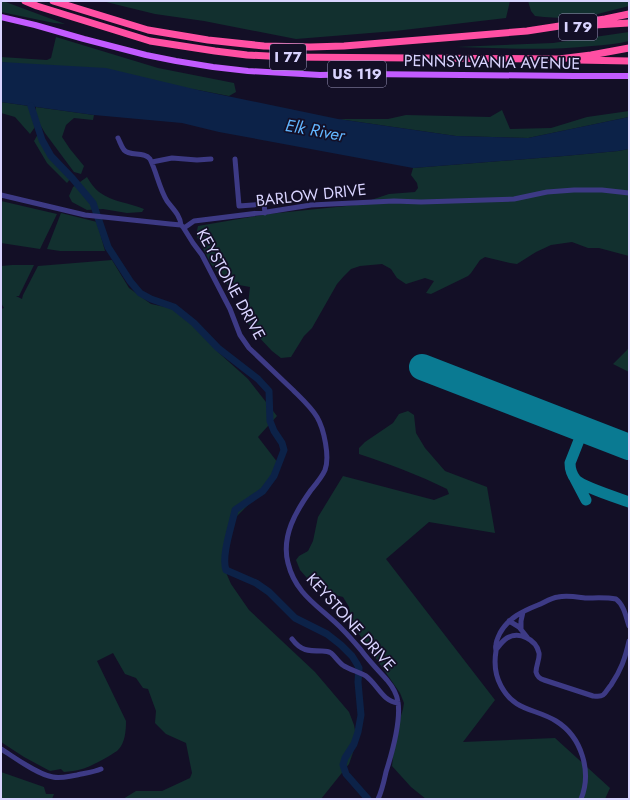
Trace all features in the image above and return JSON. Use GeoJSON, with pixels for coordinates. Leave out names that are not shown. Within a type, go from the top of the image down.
{"type":"FeatureCollection","features":[{"type":"Feature","properties":{"kind":"highway","name":"I 77"},"geometry":{"type":"LineString","coordinates":[[25,1],[150,40],[228,53],[287,57],[559,58],[591,56],[629,48]]}},
{"type":"Feature","properties":{"kind":"highway","name":"I 77"},"geometry":{"type":"LineString","coordinates":[[53,1],[148,30],[208,40],[264,46],[344,46],[456,38],[605,20],[629,14]]}},
{"type":"Feature","properties":{"kind":"highway","name":"I 79"},"geometry":{"type":"LineString","coordinates":[[527,30],[629,22]]}},
{"type":"Feature","properties":{"kind":"highway","name":"I 79"},"geometry":{"type":"LineString","coordinates":[[559,58],[583,61],[629,61]]}},
{"type":"Feature","properties":{"kind":"main road","name":"PENNSYLVANIA AVENUE"},"geometry":{"type":"LineString","coordinates":[[1,17],[146,55],[213,67],[248,71],[320,75],[629,76]]}},
{"type":"Feature","properties":{"kind":"street"},"geometry":{"type":"LineString","coordinates":[[118,138],[122,148],[126,152],[146,156],[152,162],[172,158],[197,160],[211,159]]}},
{"type":"Feature","properties":{"kind":"street"},"geometry":{"type":"LineString","coordinates":[[235,159],[239,206],[264,204],[265,213]]}},
{"type":"Feature","properties":{"kind":"street","name":"KEYSTONE DRIVE"},"geometry":{"type":"LineString","coordinates":[[152,162],[161,190],[180,218],[183,227],[199,251],[230,309],[243,339],[249,348],[308,405],[317,417],[321,427],[326,450],[326,466],[300,507],[291,525],[286,548],[287,558],[289,568],[302,592],[312,603],[346,633],[392,686],[396,695],[398,703],[397,726],[378,799]]}},
{"type":"Feature","properties":{"kind":"street","name":"BARLOW DRIVE"},"geometry":{"type":"LineString","coordinates":[[183,227],[194,221],[265,213],[311,205],[394,200],[437,201],[514,199],[547,192],[574,190],[602,190],[629,193]]}},
{"type":"Feature","properties":{"kind":"street"},"geometry":{"type":"LineString","coordinates":[[1,195],[90,216],[183,227]]}},
{"type":"Feature","properties":{"kind":"street"},"geometry":{"type":"LineString","coordinates":[[581,799],[585,787],[586,774],[584,760],[578,745],[563,726],[552,719],[523,708],[508,695],[501,686],[495,670],[494,659],[497,639],[502,629],[509,621],[523,612],[560,596],[618,600],[629,626]]}},
{"type":"Feature","properties":{"kind":"street"},"geometry":{"type":"LineString","coordinates":[[521,629],[523,612]]}},
{"type":"Feature","properties":{"kind":"street"},"geometry":{"type":"LineString","coordinates":[[509,621],[521,629],[538,650],[539,658],[536,671],[539,677],[593,696],[602,695],[606,692],[618,674],[625,658],[629,641]]}},
{"type":"Feature","properties":{"kind":"street"},"geometry":{"type":"LineString","coordinates":[[496,650],[503,641],[509,637],[519,635],[527,637]]}},
{"type":"Feature","properties":{"kind":"street"},"geometry":{"type":"LineString","coordinates":[[292,640],[304,650],[329,652],[343,665],[362,674],[390,701],[398,703]]}},
{"type":"Feature","properties":{"kind":"street"},"geometry":{"type":"LineString","coordinates":[[1,749],[43,775],[54,778],[73,776],[101,769]]}},
{"type":"Feature","properties":{"kind":"green space"},"geometry":{"type":"Polygon","coordinates":[[[1,1],[3,1],[65,24],[1,12],[1,1]]]}},
{"type":"Feature","properties":{"kind":"green space"},"geometry":{"type":"Polygon","coordinates":[[[102,1],[510,1],[506,18],[395,31],[296,39],[204,21],[155,14],[102,1]]]}},
{"type":"Feature","properties":{"kind":"green space"},"geometry":{"type":"Polygon","coordinates":[[[528,1],[629,1],[629,6],[578,19],[535,16],[531,11],[528,1]]]}},
{"type":"Feature","properties":{"kind":"green space"},"geometry":{"type":"Polygon","coordinates":[[[629,32],[629,41],[575,48],[524,49],[456,47],[553,43],[629,32]]]}},
{"type":"Feature","properties":{"kind":"green space"},"geometry":{"type":"Polygon","coordinates":[[[56,37],[158,68],[234,83],[236,92],[229,96],[198,90],[1,62],[1,57],[47,60],[51,58],[56,37]]]}},
{"type":"Feature","properties":{"kind":"green space"},"geometry":{"type":"Polygon","coordinates":[[[1,102],[29,106],[35,127],[30,134],[15,117],[1,113],[1,102]]]}},
{"type":"Feature","properties":{"kind":"green space"},"geometry":{"type":"Polygon","coordinates":[[[36,107],[94,115],[93,120],[74,118],[66,125],[62,137],[84,166],[81,174],[74,172],[45,133],[35,116],[36,107]]]}},
{"type":"Feature","properties":{"kind":"green space"},"geometry":{"type":"Polygon","coordinates":[[[502,110],[510,129],[551,128],[587,117],[629,111],[629,117],[528,138],[456,136],[338,119],[388,119],[406,115],[490,117],[502,110]]]}},
{"type":"Feature","properties":{"kind":"green space"},"geometry":{"type":"Polygon","coordinates":[[[38,134],[46,153],[56,165],[71,178],[67,183],[47,163],[34,141],[38,134]]]}},
{"type":"Feature","properties":{"kind":"green space"},"geometry":{"type":"Polygon","coordinates":[[[629,149],[629,256],[599,248],[588,248],[572,242],[551,245],[536,252],[517,264],[485,257],[480,260],[468,276],[431,294],[426,293],[434,281],[425,278],[406,284],[397,278],[391,269],[382,264],[360,266],[351,269],[337,284],[312,328],[304,336],[291,357],[281,358],[272,351],[252,330],[246,320],[250,287],[239,285],[230,288],[211,264],[196,235],[198,226],[268,214],[356,205],[389,194],[415,192],[418,188],[417,183],[411,175],[413,168],[564,156],[629,149]]]}},
{"type":"Feature","properties":{"kind":"green space"},"geometry":{"type":"Polygon","coordinates":[[[87,177],[95,189],[104,195],[144,209],[142,212],[127,213],[103,209],[87,210],[72,202],[69,196],[73,187],[87,177]]]}},
{"type":"Feature","properties":{"kind":"green space"},"geometry":{"type":"Polygon","coordinates":[[[1,201],[57,214],[40,249],[1,243],[1,201]]]}},
{"type":"Feature","properties":{"kind":"green space"},"geometry":{"type":"Polygon","coordinates":[[[61,213],[97,222],[105,251],[60,251],[47,249],[61,213]]]}},
{"type":"Feature","properties":{"kind":"green space"},"geometry":{"type":"Polygon","coordinates":[[[112,260],[129,288],[151,304],[170,308],[188,320],[219,353],[248,379],[277,416],[258,437],[278,463],[269,486],[231,522],[224,568],[231,584],[249,610],[315,672],[349,712],[354,725],[357,741],[349,764],[321,799],[123,799],[136,791],[162,791],[190,778],[192,773],[186,743],[166,734],[155,723],[156,711],[148,689],[143,688],[136,678],[125,674],[113,653],[97,661],[126,721],[124,740],[118,750],[95,764],[78,770],[64,772],[61,769],[50,771],[1,742],[1,309],[4,308],[1,303],[1,266],[34,265],[19,296],[16,296],[22,299],[38,266],[112,260]]]}},
{"type":"Feature","properties":{"kind":"green space"},"geometry":{"type":"Polygon","coordinates":[[[629,349],[629,372],[613,364],[629,349]]]}},
{"type":"Feature","properties":{"kind":"green space"},"geometry":{"type":"Polygon","coordinates":[[[408,411],[414,415],[416,433],[425,448],[445,471],[487,487],[495,533],[429,522],[386,559],[495,700],[463,742],[555,738],[610,788],[605,799],[426,799],[411,787],[392,766],[396,732],[404,703],[400,693],[352,624],[349,607],[343,597],[328,593],[317,582],[307,578],[300,570],[296,560],[299,556],[308,551],[313,541],[318,517],[343,476],[434,500],[449,494],[447,489],[426,479],[359,454],[359,448],[365,442],[393,423],[399,414],[408,411]]]}},
{"type":"Feature","properties":{"kind":"green space"},"geometry":{"type":"Polygon","coordinates":[[[1,772],[44,787],[46,794],[54,794],[52,799],[1,799],[1,772]]]}},
{"type":"Feature","properties":{"kind":"water","name":"Elk River"},"geometry":{"type":"Polygon","coordinates":[[[1,62],[106,68],[198,90],[338,119],[456,136],[528,138],[629,117],[629,149],[564,156],[413,168],[219,132],[182,123],[94,115],[1,102],[1,62]]]}},
{"type":"Feature","properties":{"kind":"waterway"},"geometry":{"type":"LineString","coordinates":[[31,106],[42,140],[51,156],[93,203],[108,247],[130,281],[140,293],[151,299],[174,307],[194,323],[218,348],[258,379],[269,391],[270,421],[274,431],[282,443],[284,450],[274,476],[263,491],[235,510],[226,549],[226,570],[256,583],[269,592],[295,618],[327,634],[341,645],[352,656],[357,664],[359,668],[358,682],[361,715],[354,744],[345,758],[343,765],[346,774],[368,799]]}},
{"type":"Feature","properties":{"kind":"taxiway"},"geometry":{"type":"LineString","coordinates":[[583,430],[570,463],[570,467],[576,480],[586,486],[629,502]]}},
{"type":"Feature","properties":{"kind":"taxiway"},"geometry":{"type":"LineString","coordinates":[[575,479],[586,500]]}},
{"type":"Feature","properties":{"kind":"runway"},"geometry":{"type":"LineString","coordinates":[[422,367],[629,447]]}}]}
